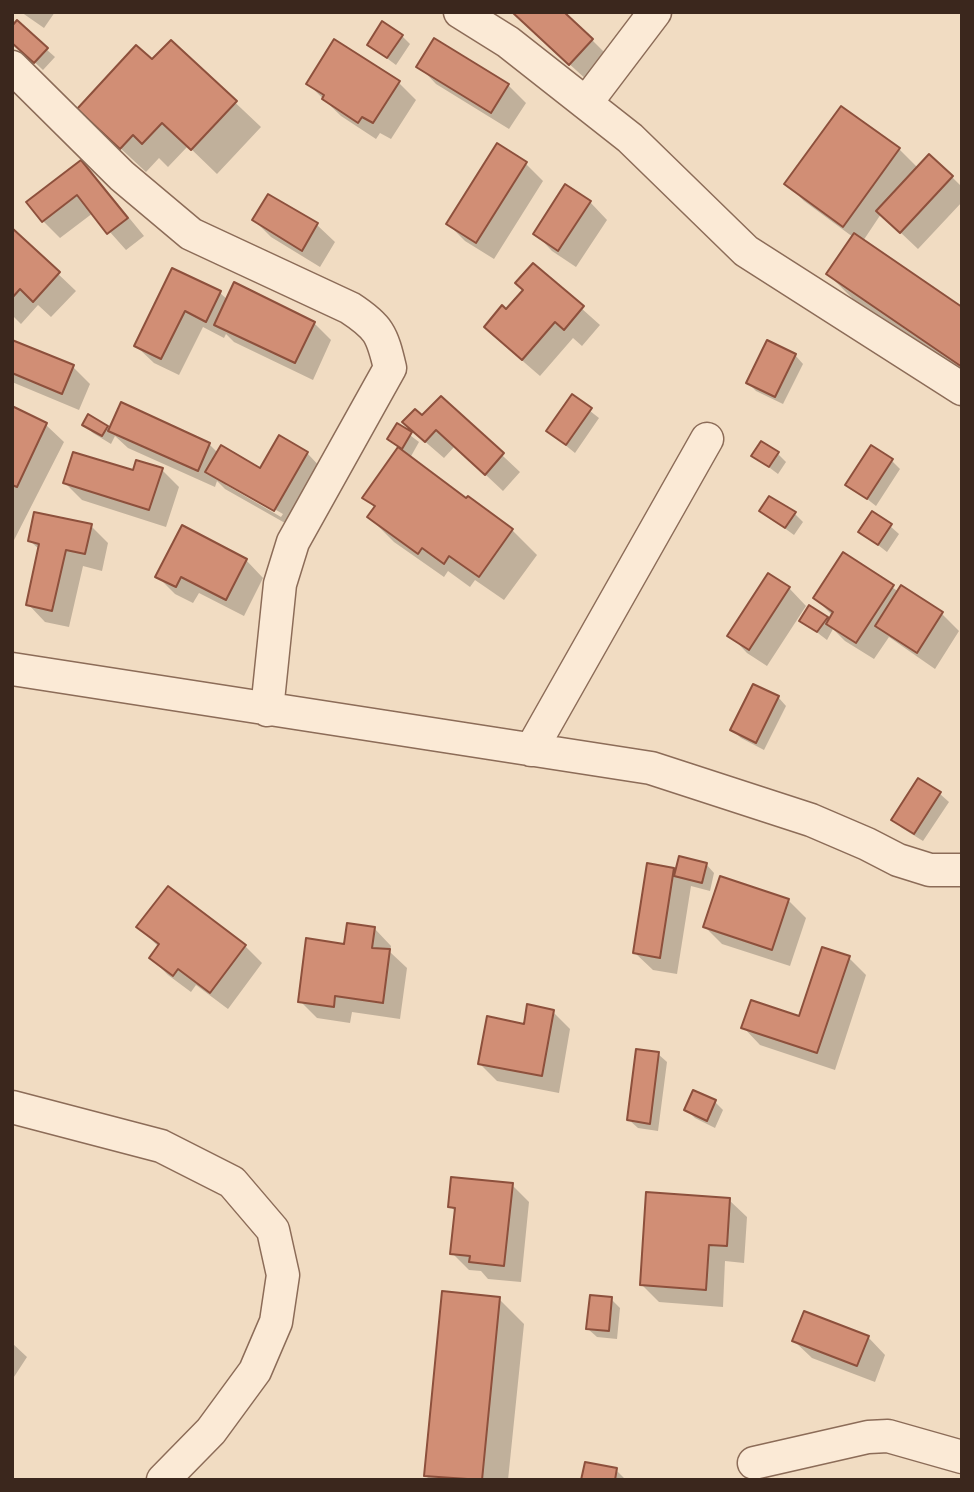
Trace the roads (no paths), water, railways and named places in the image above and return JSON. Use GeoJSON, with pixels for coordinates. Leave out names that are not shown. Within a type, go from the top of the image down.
{"type":"FeatureCollection","features":[{"type":"Feature","properties":{"kind":"street"},"geometry":{"type":"LineString","coordinates":[[460,12],[508,42],[630,138],[746,251],[962,389]]}},
{"type":"Feature","properties":{"kind":"street"},"geometry":{"type":"LineString","coordinates":[[586,103],[655,12]]}},
{"type":"Feature","properties":{"kind":"street"},"geometry":{"type":"LineString","coordinates":[[12,67],[122,176],[191,234],[349,308],[372,323],[384,342],[390,368],[299,532],[280,584],[267,710]]}},
{"type":"Feature","properties":{"kind":"street"},"geometry":{"type":"LineString","coordinates":[[531,750],[707,439]]}},
{"type":"Feature","properties":{"kind":"street"},"geometry":{"type":"LineString","coordinates":[[12,669],[651,768],[811,820],[898,860],[930,870],[962,870]]}},
{"type":"Feature","properties":{"kind":"street"},"geometry":{"type":"LineString","coordinates":[[12,1107],[161,1146],[232,1182],[273,1230],[283,1275],[276,1322],[255,1371],[211,1430],[163,1480]]}},
{"type":"Feature","properties":{"kind":"street"},"geometry":{"type":"LineString","coordinates":[[754,1463],[869,1437],[888,1436],[962,1457]]}}]}
